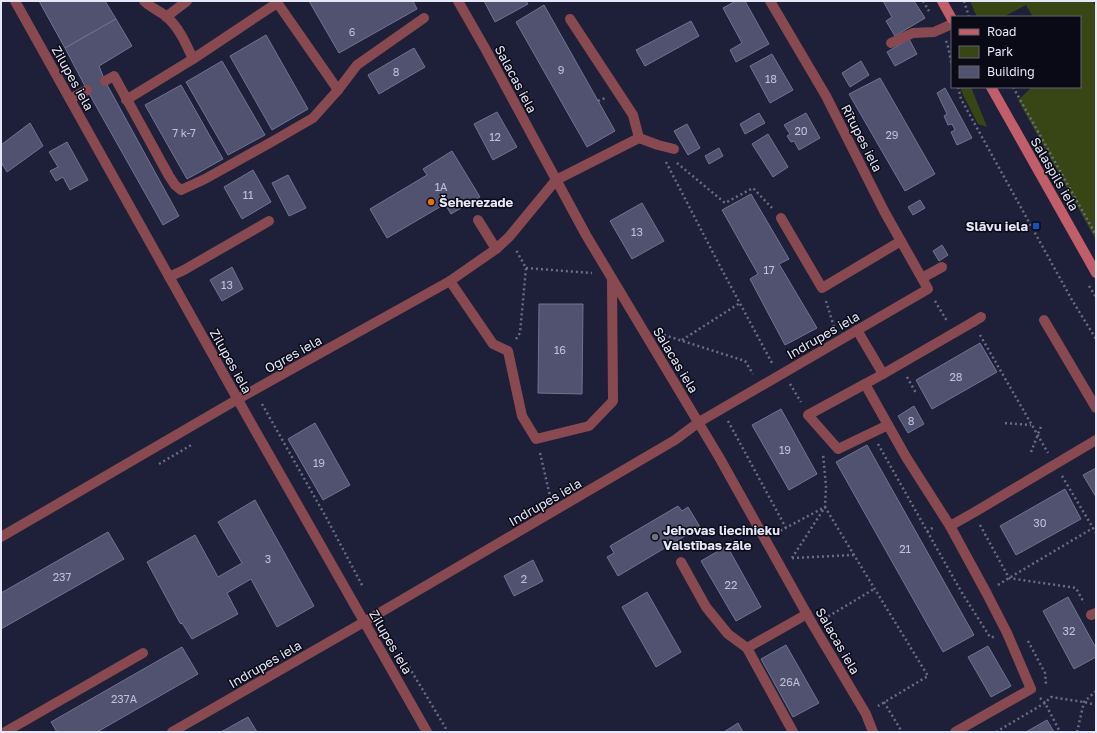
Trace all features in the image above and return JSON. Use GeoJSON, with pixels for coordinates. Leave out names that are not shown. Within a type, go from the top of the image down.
{"type":"FeatureCollection","features":[{"type":"Feature","properties":{"kind":"street","name":"Zilupes iela"},"geometry":{"type":"LineString","coordinates":[[15,1],[364,622],[423,731]]}},
{"type":"Feature","properties":{"kind":"street"},"geometry":{"type":"LineString","coordinates":[[144,1],[166,17],[179,31],[193,59]]}},
{"type":"Feature","properties":{"kind":"street"},"geometry":{"type":"LineString","coordinates":[[166,17],[187,1]]}},
{"type":"Feature","properties":{"kind":"street","name":"Salacas iela"},"geometry":{"type":"LineString","coordinates":[[458,1],[586,235],[699,422],[807,614],[866,714],[873,732]]}},
{"type":"Feature","properties":{"kind":"street","name":"Rītupes iela"},"geometry":{"type":"LineString","coordinates":[[770,1],[826,96],[884,211],[928,289]]}},
{"type":"Feature","properties":{"kind":"street"},"geometry":{"type":"LineString","coordinates":[[942,1],[951,17]]}},
{"type":"Feature","properties":{"kind":"street"},"geometry":{"type":"LineString","coordinates":[[126,100],[193,59],[277,2],[338,90]]}},
{"type":"Feature","properties":{"kind":"street"},"geometry":{"type":"LineString","coordinates":[[105,81],[114,76],[169,176],[175,185],[181,190],[205,179],[313,118],[338,90],[357,65],[424,18]]}},
{"type":"Feature","properties":{"kind":"street"},"geometry":{"type":"LineString","coordinates":[[570,19],[633,115],[639,138]]}},
{"type":"Feature","properties":{"kind":"street"},"geometry":{"type":"LineString","coordinates":[[891,43],[913,33],[934,32],[951,24]]}},
{"type":"Feature","properties":{"kind":"street","name":"Salaspils iela"},"geometry":{"type":"LineString","coordinates":[[992,88],[1096,273]]}},
{"type":"Feature","properties":{"kind":"street"},"geometry":{"type":"LineString","coordinates":[[70,99],[86,90]]}},
{"type":"Feature","properties":{"kind":"street"},"geometry":{"type":"LineString","coordinates":[[556,180],[639,138],[667,147]]}},
{"type":"Feature","properties":{"kind":"street","name":"Ogres iela"},"geometry":{"type":"LineString","coordinates":[[1,537],[238,399],[450,281],[496,249],[510,237],[556,180]]}},
{"type":"Feature","properties":{"kind":"street"},"geometry":{"type":"LineString","coordinates":[[781,218],[822,288],[901,241]]}},
{"type":"Feature","properties":{"kind":"street"},"geometry":{"type":"LineString","coordinates":[[478,220],[496,249]]}},
{"type":"Feature","properties":{"kind":"street"},"geometry":{"type":"LineString","coordinates":[[169,277],[184,270],[269,221]]}},
{"type":"Feature","properties":{"kind":"street"},"geometry":{"type":"LineString","coordinates":[[922,278],[942,268]]}},
{"type":"Feature","properties":{"kind":"street"},"geometry":{"type":"LineString","coordinates":[[450,281],[493,344],[508,351],[522,416],[536,439],[589,426],[613,401],[612,278]]}},
{"type":"Feature","properties":{"kind":"street","name":"Indrupes iela"},"geometry":{"type":"LineString","coordinates":[[172,732],[554,512],[675,440],[699,422],[928,289]]}},
{"type":"Feature","properties":{"kind":"street"},"geometry":{"type":"LineString","coordinates":[[888,425],[838,449],[808,415],[977,320]]}},
{"type":"Feature","properties":{"kind":"street"},"geometry":{"type":"LineString","coordinates":[[1044,320],[1096,408]]}},
{"type":"Feature","properties":{"kind":"street"},"geometry":{"type":"LineString","coordinates":[[858,330],[883,374]]}},
{"type":"Feature","properties":{"kind":"street"},"geometry":{"type":"LineString","coordinates":[[865,384],[910,463],[950,526],[1007,633],[1031,689],[955,732]]}},
{"type":"Feature","properties":{"kind":"street"},"geometry":{"type":"LineString","coordinates":[[950,526],[1096,440]]}},
{"type":"Feature","properties":{"kind":"street"},"geometry":{"type":"LineString","coordinates":[[681,562],[706,607],[728,634],[747,648],[793,732]]}},
{"type":"Feature","properties":{"kind":"street"},"geometry":{"type":"LineString","coordinates":[[747,648],[807,614]]}},
{"type":"Feature","properties":{"kind":"street"},"geometry":{"type":"LineString","coordinates":[[5,732],[143,653]]}},
{"type":"Feature","properties":{"kind":"path"},"geometry":{"type":"LineString","coordinates":[[964,1],[969,16]]}},
{"type":"Feature","properties":{"kind":"path"},"geometry":{"type":"LineString","coordinates":[[948,45],[951,62]]}},
{"type":"Feature","properties":{"kind":"path"},"geometry":{"type":"LineString","coordinates":[[958,88],[961,99],[1072,300],[1096,339]]}},
{"type":"Feature","properties":{"kind":"path"},"geometry":{"type":"LineString","coordinates":[[1014,88],[1096,235]]}},
{"type":"Feature","properties":{"kind":"path"},"geometry":{"type":"LineString","coordinates":[[667,147],[678,164],[725,203],[753,188],[781,218]]}},
{"type":"Feature","properties":{"kind":"path"},"geometry":{"type":"LineString","coordinates":[[667,147],[740,304],[781,374],[808,415]]}},
{"type":"Feature","properties":{"kind":"path"},"geometry":{"type":"LineString","coordinates":[[508,351],[520,332],[526,268],[510,237]]}},
{"type":"Feature","properties":{"kind":"path"},"geometry":{"type":"LineString","coordinates":[[526,268],[594,273],[612,278]]}},
{"type":"Feature","properties":{"kind":"path"},"geometry":{"type":"LineString","coordinates":[[822,288],[838,341]]}},
{"type":"Feature","properties":{"kind":"path"},"geometry":{"type":"LineString","coordinates":[[928,289],[955,333]]}},
{"type":"Feature","properties":{"kind":"path"},"geometry":{"type":"LineString","coordinates":[[682,340],[740,304]]}},
{"type":"Feature","properties":{"kind":"path"},"geometry":{"type":"LineString","coordinates":[[977,320],[1038,436],[1096,533]]}},
{"type":"Feature","properties":{"kind":"path"},"geometry":{"type":"LineString","coordinates":[[642,328],[745,361],[760,386]]}},
{"type":"Feature","properties":{"kind":"path"},"geometry":{"type":"LineString","coordinates":[[906,377],[916,392]]}},
{"type":"Feature","properties":{"kind":"path"},"geometry":{"type":"LineString","coordinates":[[262,404],[327,519],[363,587]]}},
{"type":"Feature","properties":{"kind":"path"},"geometry":{"type":"LineString","coordinates":[[722,409],[786,528]]}},
{"type":"Feature","properties":{"kind":"path"},"geometry":{"type":"LineString","coordinates":[[1005,423],[1032,425]]}},
{"type":"Feature","properties":{"kind":"path"},"geometry":{"type":"LineString","coordinates":[[1032,452],[1042,424]]}},
{"type":"Feature","properties":{"kind":"path"},"geometry":{"type":"LineString","coordinates":[[872,434],[962,593],[990,638],[1007,633]]}},
{"type":"Feature","properties":{"kind":"path"},"geometry":{"type":"LineString","coordinates":[[536,439],[554,512]]}},
{"type":"Feature","properties":{"kind":"path"},"geometry":{"type":"LineString","coordinates":[[831,441],[822,448],[826,486],[825,507],[792,558],[854,555]]}},
{"type":"Feature","properties":{"kind":"path"},"geometry":{"type":"LineString","coordinates":[[766,539],[825,507]]}},
{"type":"Feature","properties":{"kind":"path"},"geometry":{"type":"LineString","coordinates":[[825,507],[928,676],[866,714]]}},
{"type":"Feature","properties":{"kind":"path"},"geometry":{"type":"LineString","coordinates":[[973,513],[1009,578]]}},
{"type":"Feature","properties":{"kind":"path"},"geometry":{"type":"LineString","coordinates":[[1009,578],[1093,528]]}},
{"type":"Feature","properties":{"kind":"path"},"geometry":{"type":"LineString","coordinates":[[1009,578],[1076,588],[1093,614]]}},
{"type":"Feature","properties":{"kind":"path"},"geometry":{"type":"LineString","coordinates":[[814,625],[874,589]]}},
{"type":"Feature","properties":{"kind":"path"},"geometry":{"type":"LineString","coordinates":[[408,666],[448,732]]}},
{"type":"Feature","properties":{"kind":"path"},"geometry":{"type":"LineString","coordinates":[[1031,689],[1045,702],[1060,732]]}},
{"type":"Feature","properties":{"kind":"path"},"geometry":{"type":"LineString","coordinates":[[1077,732],[1084,702],[1096,691]]}},
{"type":"Feature","properties":{"kind":"path"},"geometry":{"type":"LineString","coordinates":[[996,732],[1051,697],[1096,705]]}},
{"type":"Feature","properties":{"kind":"path"},"geometry":{"type":"LineString","coordinates":[[884,702],[902,732]]}},
{"type":"Feature","properties":{"kind":"green space"},"geometry":{"type":"Polygon","coordinates":[[[970,1],[1093,1],[1096,7],[1096,240],[1018,100],[1031,88],[1081,88],[1081,16],[1032,16],[1026,5],[1005,16],[977,16],[970,1]]]}},
{"type":"Feature","properties":{"kind":"green space"},"geometry":{"type":"Polygon","coordinates":[[[960,88],[971,88],[987,127],[978,124],[960,88]]]}},
{"type":"Feature","properties":{"kind":"building"},"geometry":{"type":"Polygon","coordinates":[[[39,1],[105,1],[116,19],[65,48],[39,1]]]}},
{"type":"Feature","properties":{"kind":"building"},"geometry":{"type":"Polygon","coordinates":[[[309,1],[413,1],[417,9],[339,53],[309,1]]]}},
{"type":"Feature","properties":{"kind":"building"},"geometry":{"type":"Polygon","coordinates":[[[484,1],[526,1],[528,4],[495,22],[484,1]]]}},
{"type":"Feature","properties":{"kind":"building"},"geometry":{"type":"Polygon","coordinates":[[[736,1],[745,1],[769,44],[736,62],[730,50],[742,43],[723,8],[736,1]]]}},
{"type":"Feature","properties":{"kind":"building"},"geometry":{"type":"Polygon","coordinates":[[[883,1],[914,1],[925,18],[895,36],[886,21],[892,17],[883,1]]]}},
{"type":"Feature","properties":{"kind":"building"},"geometry":{"type":"Polygon","coordinates":[[[544,5],[615,131],[587,147],[516,22],[544,5]]]}},
{"type":"Feature","properties":{"kind":"building"},"geometry":{"type":"Polygon","coordinates":[[[116,19],[132,46],[99,66],[105,81],[179,216],[163,225],[65,48],[116,19]]]}},
{"type":"Feature","properties":{"kind":"building"},"geometry":{"type":"Polygon","coordinates":[[[691,21],[699,36],[645,66],[636,50],[691,21]]]}},
{"type":"Feature","properties":{"kind":"building"},"geometry":{"type":"Polygon","coordinates":[[[266,35],[308,109],[272,130],[230,56],[266,35]]]}},
{"type":"Feature","properties":{"kind":"building"},"geometry":{"type":"Polygon","coordinates":[[[909,39],[917,54],[895,66],[887,52],[909,39]]]}},
{"type":"Feature","properties":{"kind":"building"},"geometry":{"type":"Polygon","coordinates":[[[414,48],[425,67],[379,94],[368,75],[414,48]]]}},
{"type":"Feature","properties":{"kind":"building"},"geometry":{"type":"Polygon","coordinates":[[[772,54],[793,90],[770,103],[750,66],[772,54]]]}},
{"type":"Feature","properties":{"kind":"building"},"geometry":{"type":"Polygon","coordinates":[[[222,61],[265,135],[228,155],[186,82],[222,61]]]}},
{"type":"Feature","properties":{"kind":"building"},"geometry":{"type":"Polygon","coordinates":[[[861,61],[869,75],[850,87],[842,73],[861,61]]]}},
{"type":"Feature","properties":{"kind":"building"},"geometry":{"type":"Polygon","coordinates":[[[880,78],[935,174],[905,191],[849,94],[880,78]]]}},
{"type":"Feature","properties":{"kind":"building"},"geometry":{"type":"Polygon","coordinates":[[[181,85],[223,159],[187,179],[145,105],[181,85]]]}},
{"type":"Feature","properties":{"kind":"building"},"geometry":{"type":"Polygon","coordinates":[[[945,88],[972,138],[957,145],[951,132],[955,130],[952,124],[948,125],[944,116],[947,114],[937,93],[945,88]]]}},
{"type":"Feature","properties":{"kind":"building"},"geometry":{"type":"Polygon","coordinates":[[[497,112],[517,147],[493,160],[474,124],[497,112]]]}},
{"type":"Feature","properties":{"kind":"building"},"geometry":{"type":"Polygon","coordinates":[[[759,113],[765,123],[745,134],[740,124],[759,113]]]}},
{"type":"Feature","properties":{"kind":"building"},"geometry":{"type":"Polygon","coordinates":[[[806,113],[820,138],[799,150],[794,141],[791,142],[787,136],[790,134],[784,125],[806,113]]]}},
{"type":"Feature","properties":{"kind":"building"},"geometry":{"type":"Polygon","coordinates":[[[30,123],[43,146],[7,172],[1,162],[1,145],[30,123]]]}},
{"type":"Feature","properties":{"kind":"building"},"geometry":{"type":"Polygon","coordinates":[[[687,124],[700,148],[688,155],[674,131],[687,124]]]}},
{"type":"Feature","properties":{"kind":"building"},"geometry":{"type":"Polygon","coordinates":[[[768,134],[788,167],[773,177],[752,144],[768,134]]]}},
{"type":"Feature","properties":{"kind":"building"},"geometry":{"type":"Polygon","coordinates":[[[67,142],[88,180],[70,190],[63,177],[56,181],[50,171],[58,167],[49,152],[67,142]]]}},
{"type":"Feature","properties":{"kind":"building"},"geometry":{"type":"Polygon","coordinates":[[[719,148],[723,156],[709,164],[705,156],[719,148]]]}},
{"type":"Feature","properties":{"kind":"building"},"geometry":{"type":"Polygon","coordinates":[[[452,151],[480,197],[451,214],[445,204],[387,238],[370,209],[427,175],[423,169],[452,151]]]}},
{"type":"Feature","properties":{"kind":"building"},"geometry":{"type":"Polygon","coordinates":[[[253,170],[271,202],[242,219],[224,187],[253,170]]]}},
{"type":"Feature","properties":{"kind":"building"},"geometry":{"type":"Polygon","coordinates":[[[288,175],[306,208],[289,216],[272,183],[288,175]]]}},
{"type":"Feature","properties":{"kind":"building"},"geometry":{"type":"Polygon","coordinates":[[[751,194],[789,259],[779,264],[817,328],[785,345],[750,279],[758,274],[722,210],[751,194]]]}},
{"type":"Feature","properties":{"kind":"building"},"geometry":{"type":"Polygon","coordinates":[[[920,200],[925,208],[913,215],[908,207],[920,200]]]}},
{"type":"Feature","properties":{"kind":"building"},"geometry":{"type":"Polygon","coordinates":[[[642,203],[664,241],[632,259],[610,221],[642,203]]]}},
{"type":"Feature","properties":{"kind":"building"},"geometry":{"type":"Polygon","coordinates":[[[942,245],[948,255],[939,261],[933,251],[942,245]]]}},
{"type":"Feature","properties":{"kind":"building"},"geometry":{"type":"Polygon","coordinates":[[[232,267],[243,289],[222,301],[210,280],[232,267]]]}},
{"type":"Feature","properties":{"kind":"building"},"geometry":{"type":"Polygon","coordinates":[[[539,304],[583,304],[582,394],[538,393],[539,304]]]}},
{"type":"Feature","properties":{"kind":"building"},"geometry":{"type":"Polygon","coordinates":[[[980,343],[997,372],[932,409],[916,380],[980,343]]]}},
{"type":"Feature","properties":{"kind":"building"},"geometry":{"type":"Polygon","coordinates":[[[914,406],[924,424],[908,433],[898,416],[914,406]]]}},
{"type":"Feature","properties":{"kind":"building"},"geometry":{"type":"Polygon","coordinates":[[[781,409],[817,474],[789,490],[752,425],[781,409]]]}},
{"type":"Feature","properties":{"kind":"building"},"geometry":{"type":"Polygon","coordinates":[[[315,423],[350,485],[323,500],[288,439],[315,423]]]}},
{"type":"Feature","properties":{"kind":"building"},"geometry":{"type":"Polygon","coordinates":[[[867,445],[974,635],[943,652],[836,462],[867,445]]]}},
{"type":"Feature","properties":{"kind":"building"},"geometry":{"type":"Polygon","coordinates":[[[1096,468],[1096,497],[1083,475],[1096,468]]]}},
{"type":"Feature","properties":{"kind":"building"},"geometry":{"type":"Polygon","coordinates":[[[1065,489],[1081,519],[1016,555],[1000,526],[1065,489]]]}},
{"type":"Feature","properties":{"kind":"building"},"geometry":{"type":"Polygon","coordinates":[[[255,500],[314,606],[277,627],[251,579],[227,593],[238,614],[192,639],[182,623],[180,623],[147,562],[195,535],[218,577],[242,563],[218,522],[255,500]]]}},
{"type":"Feature","properties":{"kind":"building","name":"Jehovas liecinieku Valstības zāle"},"geometry":{"type":"Polygon","coordinates":[[[678,506],[682,511],[688,507],[700,527],[618,576],[607,557],[614,553],[610,546],[678,506]]]}},
{"type":"Feature","properties":{"kind":"building"},"geometry":{"type":"Polygon","coordinates":[[[108,532],[124,559],[1,629],[1,593],[108,532]]]}},
{"type":"Feature","properties":{"kind":"building"},"geometry":{"type":"Polygon","coordinates":[[[727,546],[761,607],[736,621],[701,561],[727,546]]]}},
{"type":"Feature","properties":{"kind":"building"},"geometry":{"type":"Polygon","coordinates":[[[533,560],[543,581],[514,596],[504,576],[533,560]]]}},
{"type":"Feature","properties":{"kind":"building"},"geometry":{"type":"Polygon","coordinates":[[[647,592],[681,652],[656,667],[622,607],[647,592]]]}},
{"type":"Feature","properties":{"kind":"building"},"geometry":{"type":"Polygon","coordinates":[[[1068,597],[1096,648],[1096,657],[1074,669],[1043,611],[1068,597]]]}},
{"type":"Feature","properties":{"kind":"building"},"geometry":{"type":"Polygon","coordinates":[[[786,645],[819,703],[793,717],[761,659],[786,645]]]}},
{"type":"Feature","properties":{"kind":"building"},"geometry":{"type":"Polygon","coordinates":[[[988,646],[1011,686],[991,697],[968,657],[988,646]]]}},
{"type":"Feature","properties":{"kind":"building"},"geometry":{"type":"Polygon","coordinates":[[[182,647],[198,674],[97,732],[57,732],[51,722],[182,647]]]}},
{"type":"Feature","properties":{"kind":"building"},"geometry":{"type":"Polygon","coordinates":[[[248,717],[257,732],[221,732],[248,717]]]}},
{"type":"Feature","properties":{"kind":"building"},"geometry":{"type":"Polygon","coordinates":[[[1047,720],[1054,732],[1026,732],[1047,720]]]}},
{"type":"Feature","properties":{"kind":"building"},"geometry":{"type":"Polygon","coordinates":[[[738,723],[743,732],[724,732],[738,723]]]}},
{"type":"Feature","properties":{"kind":"place","name":"Šeherezade"},"geometry":{"type":"Point","coordinates":[431,202]}},
{"type":"Feature","properties":{"kind":"place","name":"Slāvu iela"},"geometry":{"type":"Point","coordinates":[1036,226]}},
{"type":"Feature","properties":{"kind":"place","name":"Jehovas liecinieku Valstības zāle"},"geometry":{"type":"Point","coordinates":[655,537]}}]}
